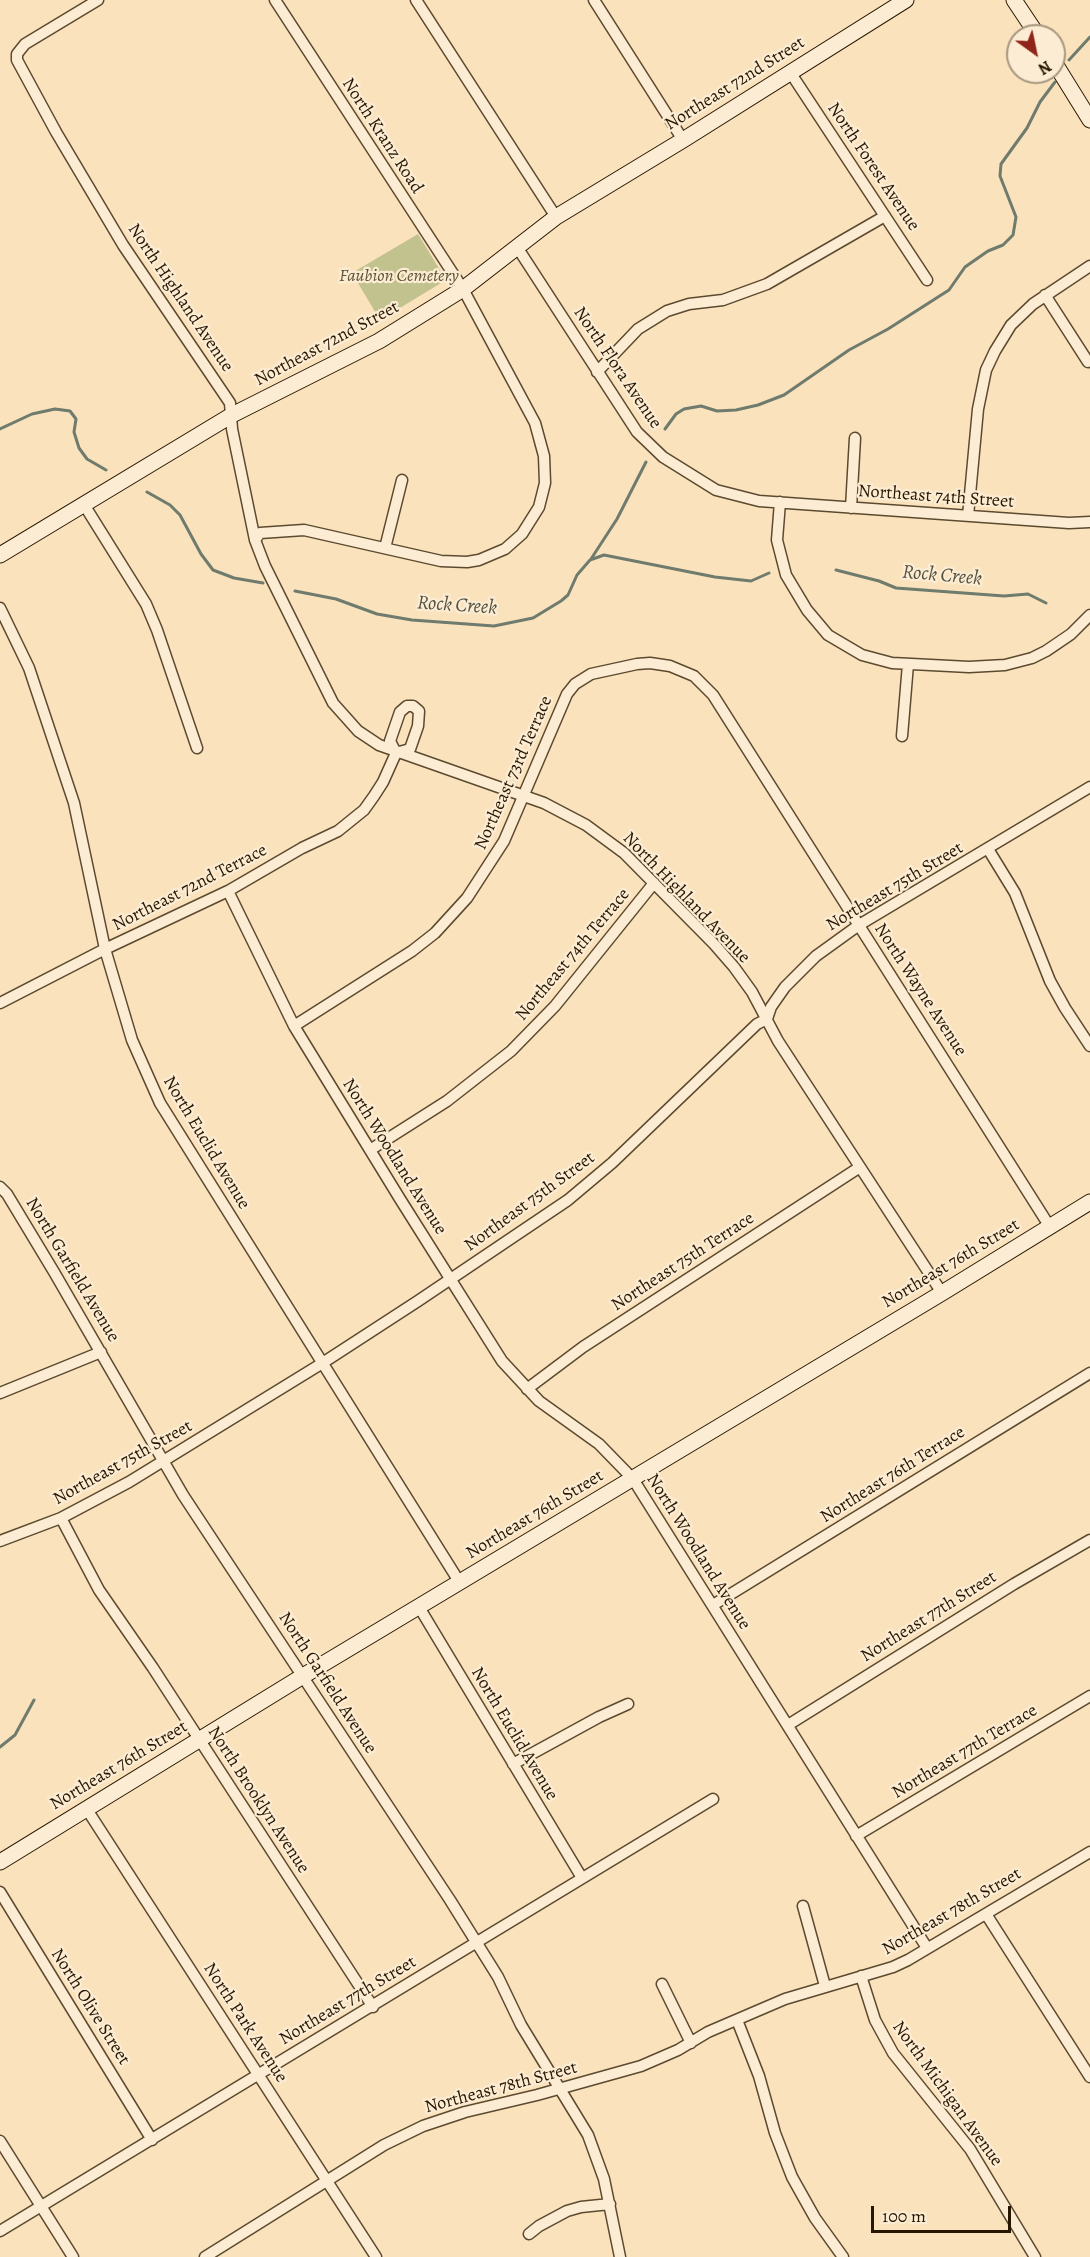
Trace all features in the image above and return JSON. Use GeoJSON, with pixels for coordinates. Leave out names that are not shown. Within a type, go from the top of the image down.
{"type":"FeatureCollection","features":[{"type":"Feature","properties":{"kind":"street","name":"North Highland Avenue"},"geometry":{"type":"LineString","coordinates":[[98,0],[20,48],[16,60],[123,245],[230,403],[234,441],[255,540],[265,566],[333,703],[358,731],[379,745],[396,753],[523,794],[585,825],[624,853],[734,967],[778,1041],[942,1293]]}},
{"type":"Feature","properties":{"kind":"street","name":"North Kranz Road"},"geometry":{"type":"LineString","coordinates":[[255,540],[260,533],[304,530],[454,562],[467,562],[491,556],[505,549],[522,534],[531,522],[542,495],[544,483],[544,456],[535,423],[463,289],[275,0]]}},
{"type":"Feature","properties":{"kind":"street"},"geometry":{"type":"LineString","coordinates":[[416,0],[556,217]]}},
{"type":"Feature","properties":{"kind":"street"},"geometry":{"type":"LineString","coordinates":[[594,0],[683,140]]}},
{"type":"Feature","properties":{"kind":"street","name":"Northeast 72nd Street"},"geometry":{"type":"LineString","coordinates":[[0,555],[232,415],[379,341],[463,289],[556,217],[906,0]]}},
{"type":"Feature","properties":{"kind":"street"},"geometry":{"type":"LineString","coordinates":[[1014,0],[1030,24]]}},
{"type":"Feature","properties":{"kind":"street","name":"North Forest Avenue"},"geometry":{"type":"LineString","coordinates":[[790,72],[927,280]]}},
{"type":"Feature","properties":{"kind":"street"},"geometry":{"type":"LineString","coordinates":[[1066,81],[1090,120]]}},
{"type":"Feature","properties":{"kind":"street"},"geometry":{"type":"LineString","coordinates":[[597,372],[623,343],[660,314],[678,307],[723,300],[767,284],[885,216]]}},
{"type":"Feature","properties":{"kind":"street","name":"North Flora Avenue"},"geometry":{"type":"LineString","coordinates":[[517,247],[637,432],[672,464],[702,483],[730,495],[751,500],[780,502]]}},
{"type":"Feature","properties":{"kind":"street"},"geometry":{"type":"LineString","coordinates":[[968,516],[978,408],[986,370],[994,351],[1011,325],[1045,295],[1090,266]]}},
{"type":"Feature","properties":{"kind":"street"},"geometry":{"type":"LineString","coordinates":[[1045,295],[1088,362]]}},
{"type":"Feature","properties":{"kind":"street"},"geometry":{"type":"LineString","coordinates":[[851,508],[855,438]]}},
{"type":"Feature","properties":{"kind":"street"},"geometry":{"type":"LineString","coordinates":[[385,548],[402,480]]}},
{"type":"Feature","properties":{"kind":"street"},"geometry":{"type":"LineString","coordinates":[[780,502],[777,540],[786,575],[820,627],[834,640],[862,655],[892,663],[908,664],[990,667],[1019,662],[1059,643],[1090,615]]}},
{"type":"Feature","properties":{"kind":"street","name":"Northeast 74th Street"},"geometry":{"type":"LineString","coordinates":[[780,502],[1070,523],[1090,522]]}},
{"type":"Feature","properties":{"kind":"street"},"geometry":{"type":"LineString","coordinates":[[83,503],[146,604],[197,748]]}},
{"type":"Feature","properties":{"kind":"street","name":"North Euclid Avenue"},"geometry":{"type":"LineString","coordinates":[[0,608],[29,668],[74,803],[105,949],[132,1040],[160,1103],[321,1364],[460,1583]]}},
{"type":"Feature","properties":{"kind":"street","name":"Northeast 73rd Terrace"},"geometry":{"type":"LineString","coordinates":[[294,1026],[397,962],[435,933],[474,889],[504,841],[567,694],[575,684],[597,672],[637,664],[670,666]]}},
{"type":"Feature","properties":{"kind":"street"},"geometry":{"type":"LineString","coordinates":[[902,736],[908,664]]}},
{"type":"Feature","properties":{"kind":"street","name":"North Wayne Avenue"},"geometry":{"type":"LineString","coordinates":[[670,666],[694,676],[713,695],[1050,1227]]}},
{"type":"Feature","properties":{"kind":"street","name":"Northeast 72nd Terrace"},"geometry":{"type":"LineString","coordinates":[[0,1003],[105,949],[228,891],[302,848],[324,839],[364,810],[387,775],[396,753]]}},
{"type":"Feature","properties":{"kind":"street","name":"Northeast 75th Street"},"geometry":{"type":"LineString","coordinates":[[0,1541],[61,1518],[129,1482],[321,1364],[586,1185],[738,1044],[757,1023],[767,1019],[771,1007],[785,987],[816,956],[859,925],[1090,787]]}},
{"type":"Feature","properties":{"kind":"street"},"geometry":{"type":"LineString","coordinates":[[988,849],[1015,893],[1050,981],[1090,1046]]}},
{"type":"Feature","properties":{"kind":"street","name":"Northeast 74th Terrace"},"geometry":{"type":"LineString","coordinates":[[370,1150],[447,1101],[511,1051],[555,1006],[654,883]]}},
{"type":"Feature","properties":{"kind":"street","name":"North Woodland Avenue"},"geometry":{"type":"LineString","coordinates":[[228,891],[294,1026],[502,1360],[527,1389],[559,1416],[599,1444],[633,1479],[927,1948]]}},
{"type":"Feature","properties":{"kind":"street","name":"Northeast 75th Terrace"},"geometry":{"type":"LineString","coordinates":[[527,1389],[583,1347],[860,1167]]}},
{"type":"Feature","properties":{"kind":"street","name":"North Garfield Avenue"},"geometry":{"type":"LineString","coordinates":[[0,1187],[19,1214],[101,1352],[183,1495],[476,1941],[498,1977],[520,2025],[580,2118],[596,2152],[610,2204],[620,2257]]}},
{"type":"Feature","properties":{"kind":"street","name":"Northeast 76th Street"},"geometry":{"type":"LineString","coordinates":[[0,1862],[303,1676],[1090,1202]]}},
{"type":"Feature","properties":{"kind":"street"},"geometry":{"type":"LineString","coordinates":[[0,1393],[101,1352]]}},
{"type":"Feature","properties":{"kind":"street","name":"Northeast 76th Terrace"},"geometry":{"type":"LineString","coordinates":[[713,1605],[1090,1373]]}},
{"type":"Feature","properties":{"kind":"street","name":"North Brooklyn Avenue"},"geometry":{"type":"LineString","coordinates":[[61,1518],[99,1590],[373,2007]]}},
{"type":"Feature","properties":{"kind":"street","name":"Northeast 77th Street"},"geometry":{"type":"LineString","coordinates":[[788,1725],[1014,1584],[1090,1540]]}},
{"type":"Feature","properties":{"kind":"street","name":"North Euclid Avenue"},"geometry":{"type":"LineString","coordinates":[[419,1607],[582,1878]]}},
{"type":"Feature","properties":{"kind":"street","name":"Northeast 77th Terrace"},"geometry":{"type":"LineString","coordinates":[[856,1836],[1090,1696]]}},
{"type":"Feature","properties":{"kind":"street"},"geometry":{"type":"LineString","coordinates":[[513,1764],[599,1717],[628,1704]]}},
{"type":"Feature","properties":{"kind":"street","name":"Northeast 77th Street"},"geometry":{"type":"LineString","coordinates":[[0,2231],[713,1799]]}},
{"type":"Feature","properties":{"kind":"street","name":"North Park Avenue"},"geometry":{"type":"LineString","coordinates":[[86,1808],[376,2257]]}},
{"type":"Feature","properties":{"kind":"street","name":"Northeast 78th Street"},"geometry":{"type":"LineString","coordinates":[[205,2257],[219,2253],[384,2145],[423,2126],[465,2112],[561,2089],[641,2066],[691,2043],[708,2032],[785,1999],[893,1967],[1090,1852]]}},
{"type":"Feature","properties":{"kind":"street","name":"North Olive Street"},"geometry":{"type":"LineString","coordinates":[[0,1892],[152,2140]]}},
{"type":"Feature","properties":{"kind":"street"},"geometry":{"type":"LineString","coordinates":[[803,1906],[825,1986]]}},
{"type":"Feature","properties":{"kind":"street"},"geometry":{"type":"LineString","coordinates":[[986,1914],[1090,2077]]}},
{"type":"Feature","properties":{"kind":"street","name":"North Michigan Avenue"},"geometry":{"type":"LineString","coordinates":[[861,1976],[875,2020],[889,2047],[970,2149],[1035,2257]]}},
{"type":"Feature","properties":{"kind":"street"},"geometry":{"type":"LineString","coordinates":[[662,1984],[691,2043]]}},
{"type":"Feature","properties":{"kind":"street"},"geometry":{"type":"LineString","coordinates":[[737,2020],[759,2076],[775,2133],[792,2177],[815,2218],[843,2257]]}},
{"type":"Feature","properties":{"kind":"street"},"geometry":{"type":"LineString","coordinates":[[0,2141],[73,2257]]}},
{"type":"Feature","properties":{"kind":"street"},"geometry":{"type":"LineString","coordinates":[[529,2234],[567,2211],[581,2206],[610,2204]]}},
{"type":"Feature","properties":{"kind":"green space","name":"Faubion Cemetery"},"geometry":{"type":"Polygon","coordinates":[[[418,234],[446,280],[380,320],[352,273],[418,234]]]}},
{"type":"Feature","properties":{"kind":"waterway"},"geometry":{"type":"LineString","coordinates":[[1069,60],[1090,37]]}},
{"type":"Feature","properties":{"kind":"waterway"},"geometry":{"type":"LineString","coordinates":[[665,429],[676,414],[684,409],[701,406],[717,411],[736,410],[784,395],[849,350],[888,329],[949,290],[965,267],[988,251],[1003,245],[1013,235],[1016,217],[1000,176],[1001,164],[1027,128],[1040,102],[1054,84]]}},
{"type":"Feature","properties":{"kind":"waterway","name":"Rock Creek"},"geometry":{"type":"LineString","coordinates":[[0,429],[32,414],[55,409],[70,411],[76,419],[74,432],[79,448],[87,459],[106,470]]}},
{"type":"Feature","properties":{"kind":"waterway"},"geometry":{"type":"LineString","coordinates":[[591,559],[617,519],[646,462]]}},
{"type":"Feature","properties":{"kind":"waterway","name":"Rock Creek"},"geometry":{"type":"LineString","coordinates":[[147,492],[170,505],[180,515],[201,554],[213,570],[234,578],[263,583]]}},
{"type":"Feature","properties":{"kind":"waterway","name":"Rock Creek"},"geometry":{"type":"LineString","coordinates":[[295,591],[336,599],[377,614],[412,620],[494,626],[533,618],[561,601],[568,595],[577,575],[590,560],[604,555],[715,577],[751,581],[769,573]]}},
{"type":"Feature","properties":{"kind":"waterway","name":"Rock Creek"},"geometry":{"type":"LineString","coordinates":[[836,570],[879,581],[896,588],[1004,596],[1028,594],[1046,603]]}},
{"type":"Feature","properties":{"kind":"waterway"},"geometry":{"type":"LineString","coordinates":[[0,1747],[15,1735],[34,1700]]}}]}
